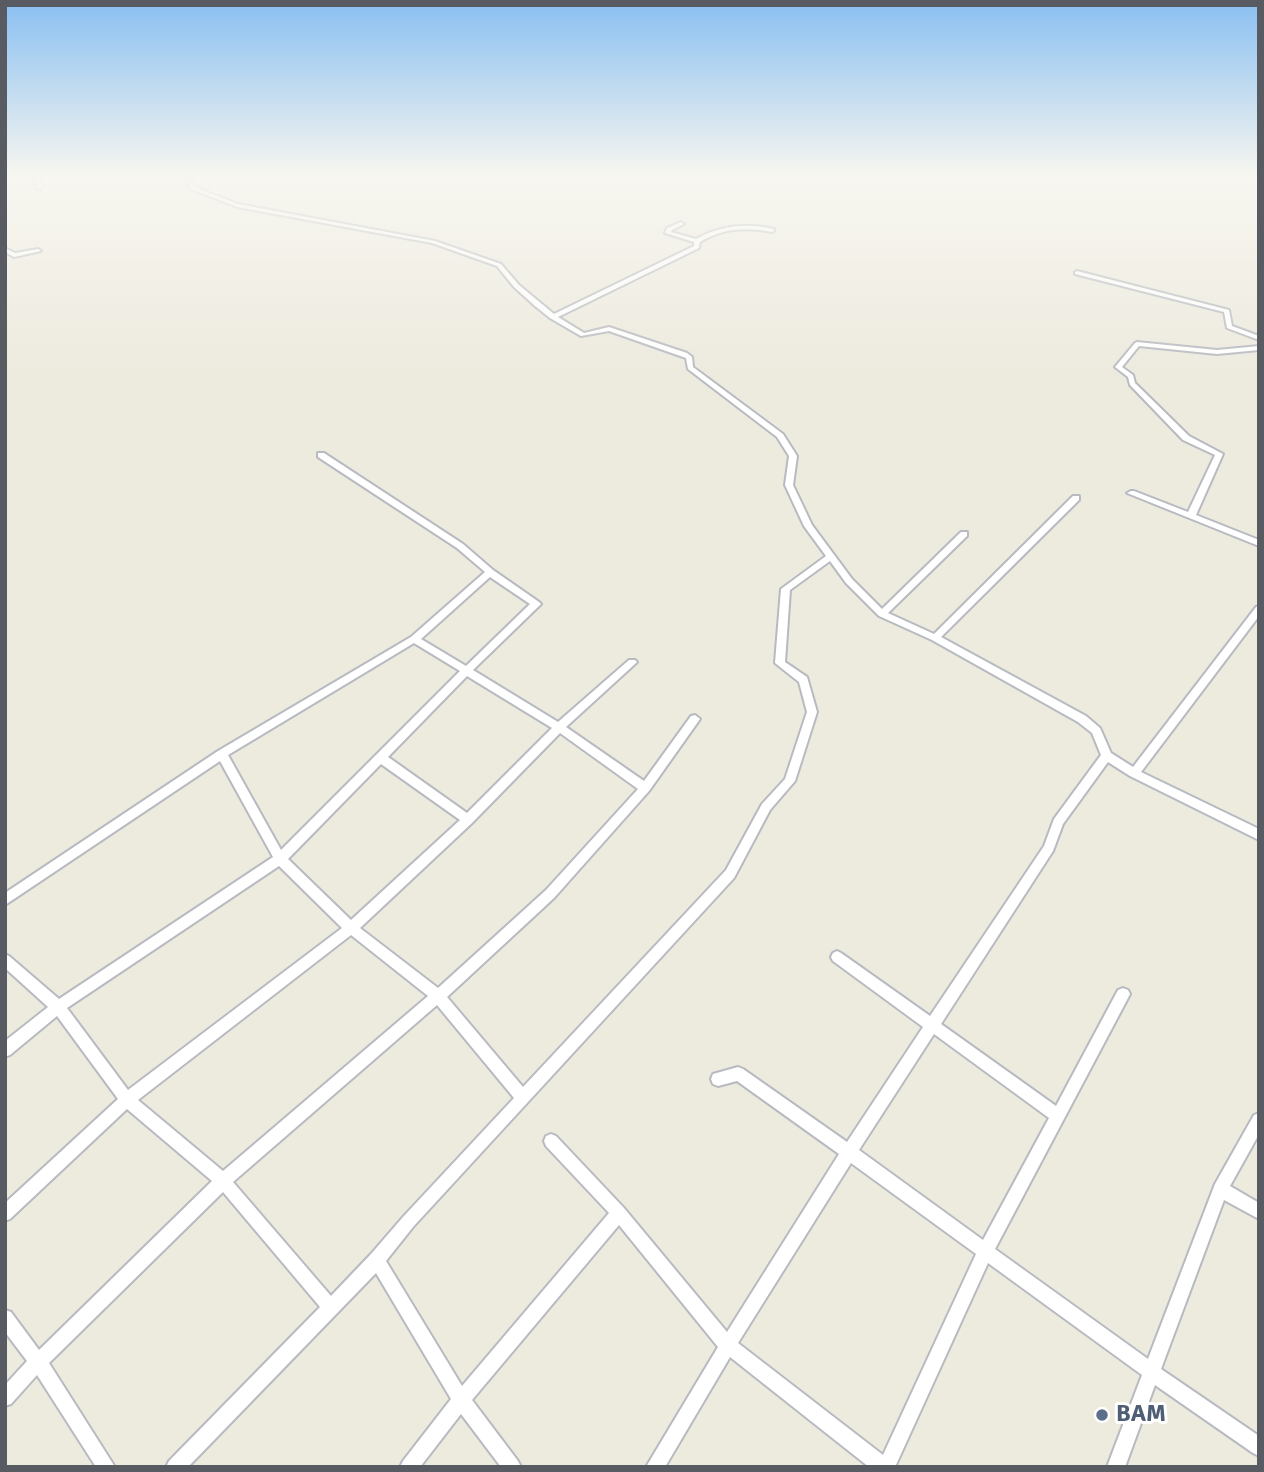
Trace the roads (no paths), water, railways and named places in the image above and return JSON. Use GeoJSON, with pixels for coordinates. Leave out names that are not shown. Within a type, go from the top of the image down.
{"type":"FeatureCollection","features":[{"type":"Feature","properties":{"kind":"street"},"geometry":{"type":"LineString","coordinates":[[438,244],[499,265],[552,317],[583,335],[609,329],[689,357],[690,368],[780,436],[793,456],[789,485],[808,526],[830,557],[882,614],[935,638],[1082,719],[1096,731],[1107,757],[1259,835]]}},
{"type":"Feature","properties":{"kind":"street"},"geometry":{"type":"LineString","coordinates":[[552,317],[697,247],[697,244]]}},
{"type":"Feature","properties":{"kind":"street"},"geometry":{"type":"LineString","coordinates":[[5,250],[14,255],[38,251]]}},
{"type":"Feature","properties":{"kind":"street"},"geometry":{"type":"LineString","coordinates":[[1077,273],[1227,311],[1229,327],[1259,338]]}},
{"type":"Feature","properties":{"kind":"street"},"geometry":{"type":"LineString","coordinates":[[1191,516],[1219,454],[1186,438],[1132,384],[1131,376],[1118,367],[1137,344],[1217,352],[1259,348]]}},
{"type":"Feature","properties":{"kind":"street"},"geometry":{"type":"LineString","coordinates":[[5,1051],[58,1007],[281,859],[465,672],[537,604],[490,572],[460,546],[321,455]]}},
{"type":"Feature","properties":{"kind":"street"},"geometry":{"type":"LineString","coordinates":[[1131,493],[1259,543]]}},
{"type":"Feature","properties":{"kind":"street"},"geometry":{"type":"LineString","coordinates":[[935,638],[1076,498]]}},
{"type":"Feature","properties":{"kind":"street"},"geometry":{"type":"LineString","coordinates":[[882,614],[964,534]]}},
{"type":"Feature","properties":{"kind":"street"},"geometry":{"type":"LineString","coordinates":[[175,1467],[377,1259],[408,1222],[730,874],[766,807],[790,781],[812,712],[803,680],[780,663],[786,589],[830,557]]}},
{"type":"Feature","properties":{"kind":"street"},"geometry":{"type":"LineString","coordinates":[[5,900],[222,754],[414,639],[490,572]]}},
{"type":"Feature","properties":{"kind":"street"},"geometry":{"type":"LineString","coordinates":[[1134,773],[1259,609]]}},
{"type":"Feature","properties":{"kind":"street"},"geometry":{"type":"LineString","coordinates":[[414,639],[559,727],[645,788]]}},
{"type":"Feature","properties":{"kind":"street"},"geometry":{"type":"LineString","coordinates":[[5,1214],[127,1100],[351,928],[468,820],[559,727],[632,662]]}},
{"type":"Feature","properties":{"kind":"street"},"geometry":{"type":"LineString","coordinates":[[5,1398],[38,1362],[223,1181],[438,996],[550,894],[645,788],[695,719]]}},
{"type":"Feature","properties":{"kind":"street"},"geometry":{"type":"LineString","coordinates":[[222,754],[281,859],[351,928],[438,996],[523,1098]]}},
{"type":"Feature","properties":{"kind":"street"},"geometry":{"type":"LineString","coordinates":[[655,1467],[726,1344],[849,1150],[1049,848],[1058,822],[1107,757]]}},
{"type":"Feature","properties":{"kind":"street"},"geometry":{"type":"LineString","coordinates":[[381,758],[468,820]]}},
{"type":"Feature","properties":{"kind":"street"},"geometry":{"type":"LineString","coordinates":[[837,957],[1058,1116]]}},
{"type":"Feature","properties":{"kind":"street"},"geometry":{"type":"LineString","coordinates":[[5,960],[58,1007],[127,1100],[223,1181],[329,1307]]}},
{"type":"Feature","properties":{"kind":"street"},"geometry":{"type":"LineString","coordinates":[[551,1141],[618,1213],[726,1344],[885,1467],[986,1250],[1123,995]]}},
{"type":"Feature","properties":{"kind":"street"},"geometry":{"type":"LineString","coordinates":[[718,1079],[738,1074],[849,1150],[1151,1374],[1259,1447]]}},
{"type":"Feature","properties":{"kind":"street"},"geometry":{"type":"LineString","coordinates":[[1116,1467],[1220,1189],[1259,1120]]}},
{"type":"Feature","properties":{"kind":"street"},"geometry":{"type":"LineString","coordinates":[[1220,1189],[1259,1212]]}},
{"type":"Feature","properties":{"kind":"street"},"geometry":{"type":"LineString","coordinates":[[410,1467],[461,1400],[618,1213]]}},
{"type":"Feature","properties":{"kind":"street"},"geometry":{"type":"LineString","coordinates":[[377,1259],[461,1400],[512,1467]]}},
{"type":"Feature","properties":{"kind":"street"},"geometry":{"type":"LineString","coordinates":[[5,1318],[38,1362],[106,1467]]}},
{"type":"Feature","properties":{"kind":"place","name":"BAM"},"geometry":{"type":"Point","coordinates":[1102,1415]}}]}
